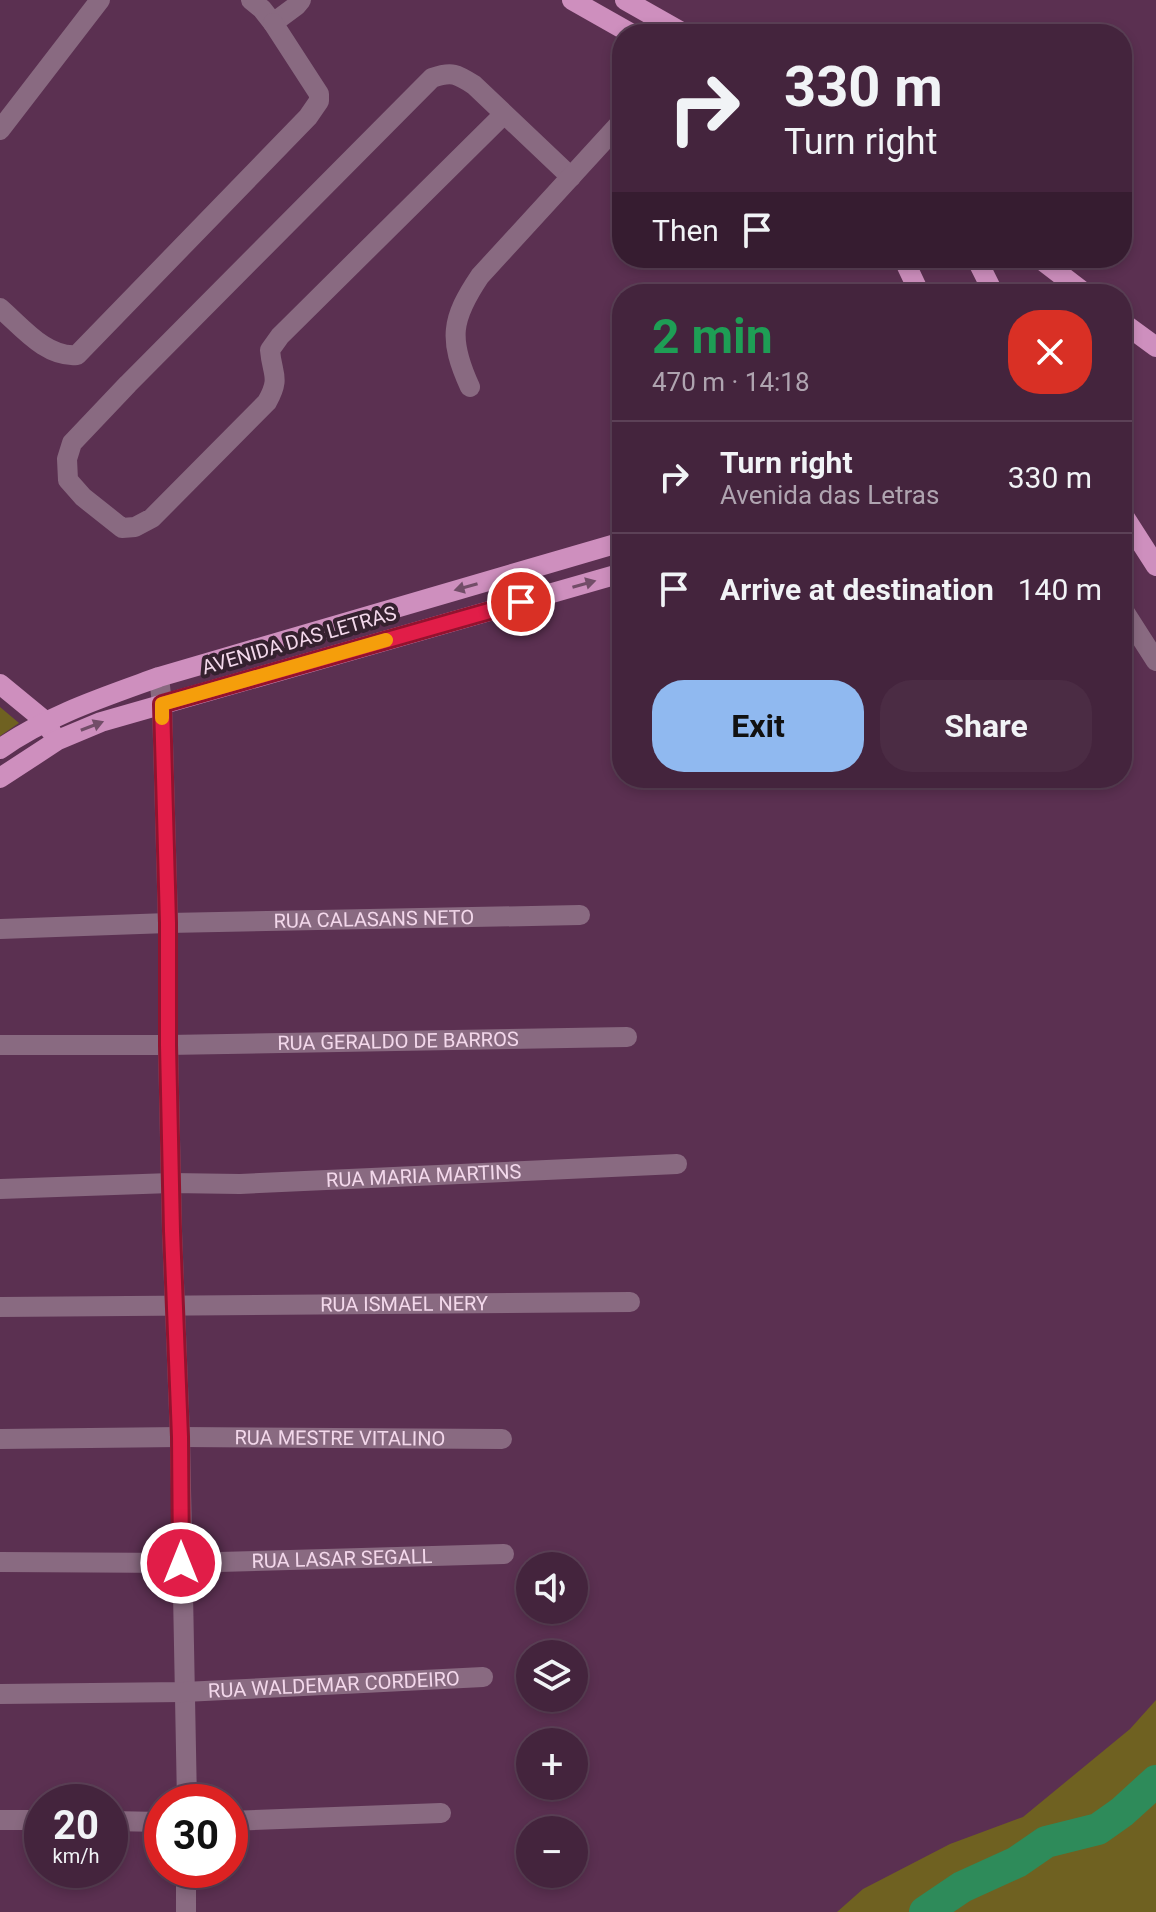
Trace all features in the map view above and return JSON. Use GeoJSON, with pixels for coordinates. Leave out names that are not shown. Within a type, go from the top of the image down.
{"type":"FeatureCollection","features":[{"type":"Feature","properties":{"kind":"main road"},"geometry":{"type":"LineString","coordinates":[[572,0],[614,24]]}},
{"type":"Feature","properties":{"kind":"main road"},"geometry":{"type":"LineString","coordinates":[[625,0],[667,24]]}},
{"type":"Feature","properties":{"kind":"main road"},"geometry":{"type":"LineString","coordinates":[[1052,268],[1073,284]]}},
{"type":"Feature","properties":{"kind":"main road"},"geometry":{"type":"LineString","coordinates":[[1132,330],[1156,347]]}},
{"type":"Feature","properties":{"kind":"main road"},"geometry":{"type":"LineString","coordinates":[[1132,529],[1156,566]]}},
{"type":"Feature","properties":{"kind":"main road","name":"AVENIDA DAS LETRAS"},"geometry":{"type":"LineString","coordinates":[[0,749],[45,721],[159,677],[612,545]]}},
{"type":"Feature","properties":{"kind":"main road","name":"AVENIDA DAS LETRAS"},"geometry":{"type":"LineString","coordinates":[[0,778],[58,740],[101,722],[612,576]]}},
{"type":"Feature","properties":{"kind":"main road"},"geometry":{"type":"LineString","coordinates":[[0,684],[45,721],[58,740]]}},
{"type":"Feature","properties":{"kind":"street"},"geometry":{"type":"LineString","coordinates":[[0,130],[100,0]]}},
{"type":"Feature","properties":{"kind":"street"},"geometry":{"type":"LineString","coordinates":[[0,308],[44,346],[67,356],[77,355],[317,106],[319,94],[273,23],[251,0]]}},
{"type":"Feature","properties":{"kind":"street"},"geometry":{"type":"LineString","coordinates":[[273,23],[301,0]]}},
{"type":"Feature","properties":{"kind":"street"},"geometry":{"type":"LineString","coordinates":[[504,114],[280,336],[270,350],[276,387],[267,402],[152,518],[135,527],[122,528],[83,497],[68,480],[67,459],[72,443],[432,78],[447,72],[474,85],[571,177]]}},
{"type":"Feature","properties":{"kind":"street"},"geometry":{"type":"LineString","coordinates":[[470,387],[454,344],[464,300],[480,276],[612,132]]}},
{"type":"Feature","properties":{"kind":"street"},"geometry":{"type":"LineString","coordinates":[[1132,624],[1156,661]]}},
{"type":"Feature","properties":{"kind":"street"},"geometry":{"type":"LineString","coordinates":[[159,677],[168,923],[168,1045],[187,1784]]}},
{"type":"Feature","properties":{"kind":"street","name":"RUA CALASANS NETO"},"geometry":{"type":"LineString","coordinates":[[0,929],[580,915]]}},
{"type":"Feature","properties":{"kind":"street","name":"RUA GERALDO DE BARROS"},"geometry":{"type":"LineString","coordinates":[[0,1045],[627,1037]]}},
{"type":"Feature","properties":{"kind":"street","name":"RUA MARIA MARTINS"},"geometry":{"type":"LineString","coordinates":[[0,1189],[171,1183],[240,1184],[677,1164]]}},
{"type":"Feature","properties":{"kind":"street","name":"RUA ISMAEL NERY"},"geometry":{"type":"LineString","coordinates":[[0,1307],[630,1302]]}},
{"type":"Feature","properties":{"kind":"street","name":"RUA MESTRE VITALINO"},"geometry":{"type":"LineString","coordinates":[[0,1439],[502,1439]]}},
{"type":"Feature","properties":{"kind":"street","name":"RUA LASAR SEGALL"},"geometry":{"type":"LineString","coordinates":[[0,1562],[181,1563],[504,1554]]}},
{"type":"Feature","properties":{"kind":"street","name":"RUA WALDEMAR CORDEIRO"},"geometry":{"type":"LineString","coordinates":[[0,1694],[184,1692],[483,1677]]}},
{"type":"Feature","properties":{"kind":"street"},"geometry":{"type":"LineString","coordinates":[[248,1820],[441,1813]]}},
{"type":"Feature","properties":{"kind":"street"},"geometry":{"type":"LineString","coordinates":[[0,1820],[24,1820]]}},
{"type":"Feature","properties":{"kind":"street"},"geometry":{"type":"LineString","coordinates":[[186,1888],[186,1912]]}},
{"type":"Feature","properties":{"kind":"shaded area"},"geometry":{"type":"Polygon","coordinates":[[[0,707],[19,723],[0,736],[0,707]]]}},
{"type":"Feature","properties":{"kind":"shaded area"},"geometry":{"type":"Polygon","coordinates":[[[1156,1700],[1156,1912],[837,1912],[863,1889],[950,1844],[1023,1817],[1130,1729],[1156,1700]]]}},
{"type":"Feature","properties":{"kind":"waterway"},"geometry":{"type":"LineString","coordinates":[[925,1912],[962,1887],[1017,1862],[1046,1842],[1098,1829],[1156,1781]]}},
{"type":"Feature","properties":{"kind":"slow traffic"},"geometry":{"type":"LineString","coordinates":[[162,718],[162,704],[386,640]]}},
{"type":"Feature","properties":{"kind":"route"},"geometry":{"type":"LineString","coordinates":[[181,1563],[162,704],[521,602]]}}]}
